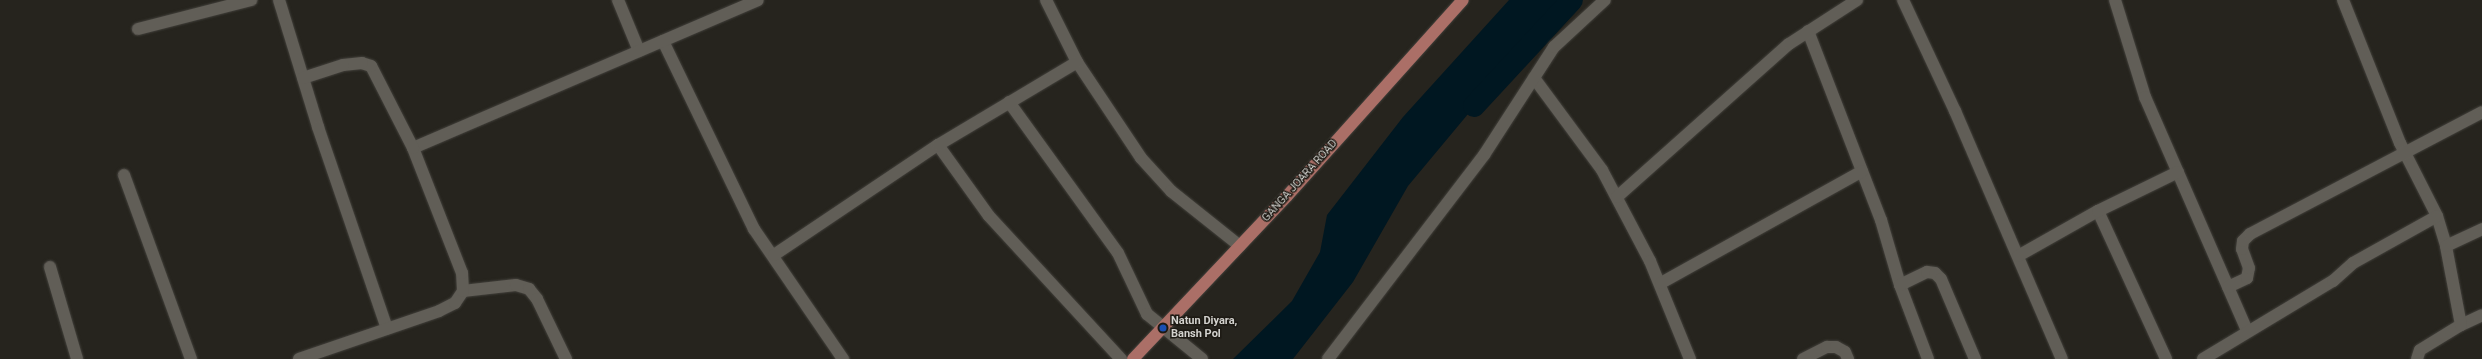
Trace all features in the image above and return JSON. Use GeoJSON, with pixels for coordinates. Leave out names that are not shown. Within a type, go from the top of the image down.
{"type":"FeatureCollection","features":[{"type":"Feature","properties":{"kind":"main road","name":"GANGA JOARA ROAD"},"geometry":{"type":"LineString","coordinates":[[1133,359],[1240,246],[1464,0]]}},
{"type":"Feature","properties":{"kind":"street"},"geometry":{"type":"LineString","coordinates":[[138,29],[251,0]]}},
{"type":"Feature","properties":{"kind":"street"},"geometry":{"type":"LineString","coordinates":[[279,0],[303,78],[387,329]]}},
{"type":"Feature","properties":{"kind":"street"},"geometry":{"type":"LineString","coordinates":[[618,0],[639,51]]}},
{"type":"Feature","properties":{"kind":"street"},"geometry":{"type":"LineString","coordinates":[[413,148],[758,0]]}},
{"type":"Feature","properties":{"kind":"street"},"geometry":{"type":"LineString","coordinates":[[1046,0],[1077,62],[1141,158],[1171,191],[1240,246]]}},
{"type":"Feature","properties":{"kind":"street"},"geometry":{"type":"LineString","coordinates":[[1328,359],[1484,155],[1554,47],[1605,0]]}},
{"type":"Feature","properties":{"kind":"street"},"geometry":{"type":"LineString","coordinates":[[1617,197],[1789,44],[1857,0]]}},
{"type":"Feature","properties":{"kind":"street"},"geometry":{"type":"LineString","coordinates":[[1903,0],[2018,256],[2062,359]]}},
{"type":"Feature","properties":{"kind":"street"},"geometry":{"type":"LineString","coordinates":[[2115,0],[2145,97],[2247,332]]}},
{"type":"Feature","properties":{"kind":"street"},"geometry":{"type":"LineString","coordinates":[[2343,0],[2405,152],[2437,216],[2446,246],[2462,325]]}},
{"type":"Feature","properties":{"kind":"street"},"geometry":{"type":"LineString","coordinates":[[1808,31],[1881,220],[1900,285],[1928,359]]}},
{"type":"Feature","properties":{"kind":"street"},"geometry":{"type":"LineString","coordinates":[[663,41],[745,210],[842,359]]}},
{"type":"Feature","properties":{"kind":"street"},"geometry":{"type":"LineString","coordinates":[[774,255],[938,145],[1077,62]]}},
{"type":"Feature","properties":{"kind":"street"},"geometry":{"type":"LineString","coordinates":[[299,359],[387,329],[456,303],[463,290],[462,273],[413,148],[371,66],[362,63],[343,65],[303,78]]}},
{"type":"Feature","properties":{"kind":"street"},"geometry":{"type":"LineString","coordinates":[[1534,78],[1602,170],[1617,197],[1661,283],[1690,359]]}},
{"type":"Feature","properties":{"kind":"street"},"geometry":{"type":"LineString","coordinates":[[1009,102],[1118,253],[1147,314],[1202,359]]}},
{"type":"Feature","properties":{"kind":"street"},"geometry":{"type":"LineString","coordinates":[[2228,287],[2247,278],[2249,268],[2242,249],[2243,241],[2250,234],[2482,112]]}},
{"type":"Feature","properties":{"kind":"street"},"geometry":{"type":"LineString","coordinates":[[938,145],[989,216],[1121,359]]}},
{"type":"Feature","properties":{"kind":"street"},"geometry":{"type":"LineString","coordinates":[[1661,283],[1862,171]]}},
{"type":"Feature","properties":{"kind":"street"},"geometry":{"type":"LineString","coordinates":[[2018,256],[2098,211],[2178,172]]}},
{"type":"Feature","properties":{"kind":"street"},"geometry":{"type":"LineString","coordinates":[[124,175],[190,359]]}},
{"type":"Feature","properties":{"kind":"street"},"geometry":{"type":"LineString","coordinates":[[2098,211],[2166,359]]}},
{"type":"Feature","properties":{"kind":"street"},"geometry":{"type":"LineString","coordinates":[[2203,359],[2333,281],[2353,263],[2437,216]]}},
{"type":"Feature","properties":{"kind":"street"},"geometry":{"type":"LineString","coordinates":[[2446,246],[2482,229]]}},
{"type":"Feature","properties":{"kind":"street"},"geometry":{"type":"LineString","coordinates":[[50,267],[77,359]]}},
{"type":"Feature","properties":{"kind":"street"},"geometry":{"type":"LineString","coordinates":[[1900,285],[1927,272],[1935,273],[1940,279],[1975,359]]}},
{"type":"Feature","properties":{"kind":"street"},"geometry":{"type":"LineString","coordinates":[[463,290],[516,285],[528,289],[537,299],[566,359]]}},
{"type":"Feature","properties":{"kind":"street"},"geometry":{"type":"LineString","coordinates":[[2417,359],[2420,350],[2482,315]]}},
{"type":"Feature","properties":{"kind":"street"},"geometry":{"type":"LineString","coordinates":[[1803,359],[1827,348],[1836,347],[1845,352],[1848,359]]}},
{"type":"Feature","properties":{"kind":"water"},"geometry":{"type":"Polygon","coordinates":[[[1509,0],[1563,0],[1408,186],[1353,282],[1293,359],[1233,359],[1292,301],[1320,252],[1327,215],[1403,117],[1509,0]]]}},
{"type":"Feature","properties":{"kind":"waterway"},"geometry":{"type":"LineString","coordinates":[[1474,106],[1572,0]]}},
{"type":"Feature","properties":{"kind":"place","name":"Natun Diyara, Bansh Pol"},"geometry":{"type":"Point","coordinates":[1163,328]}}]}
